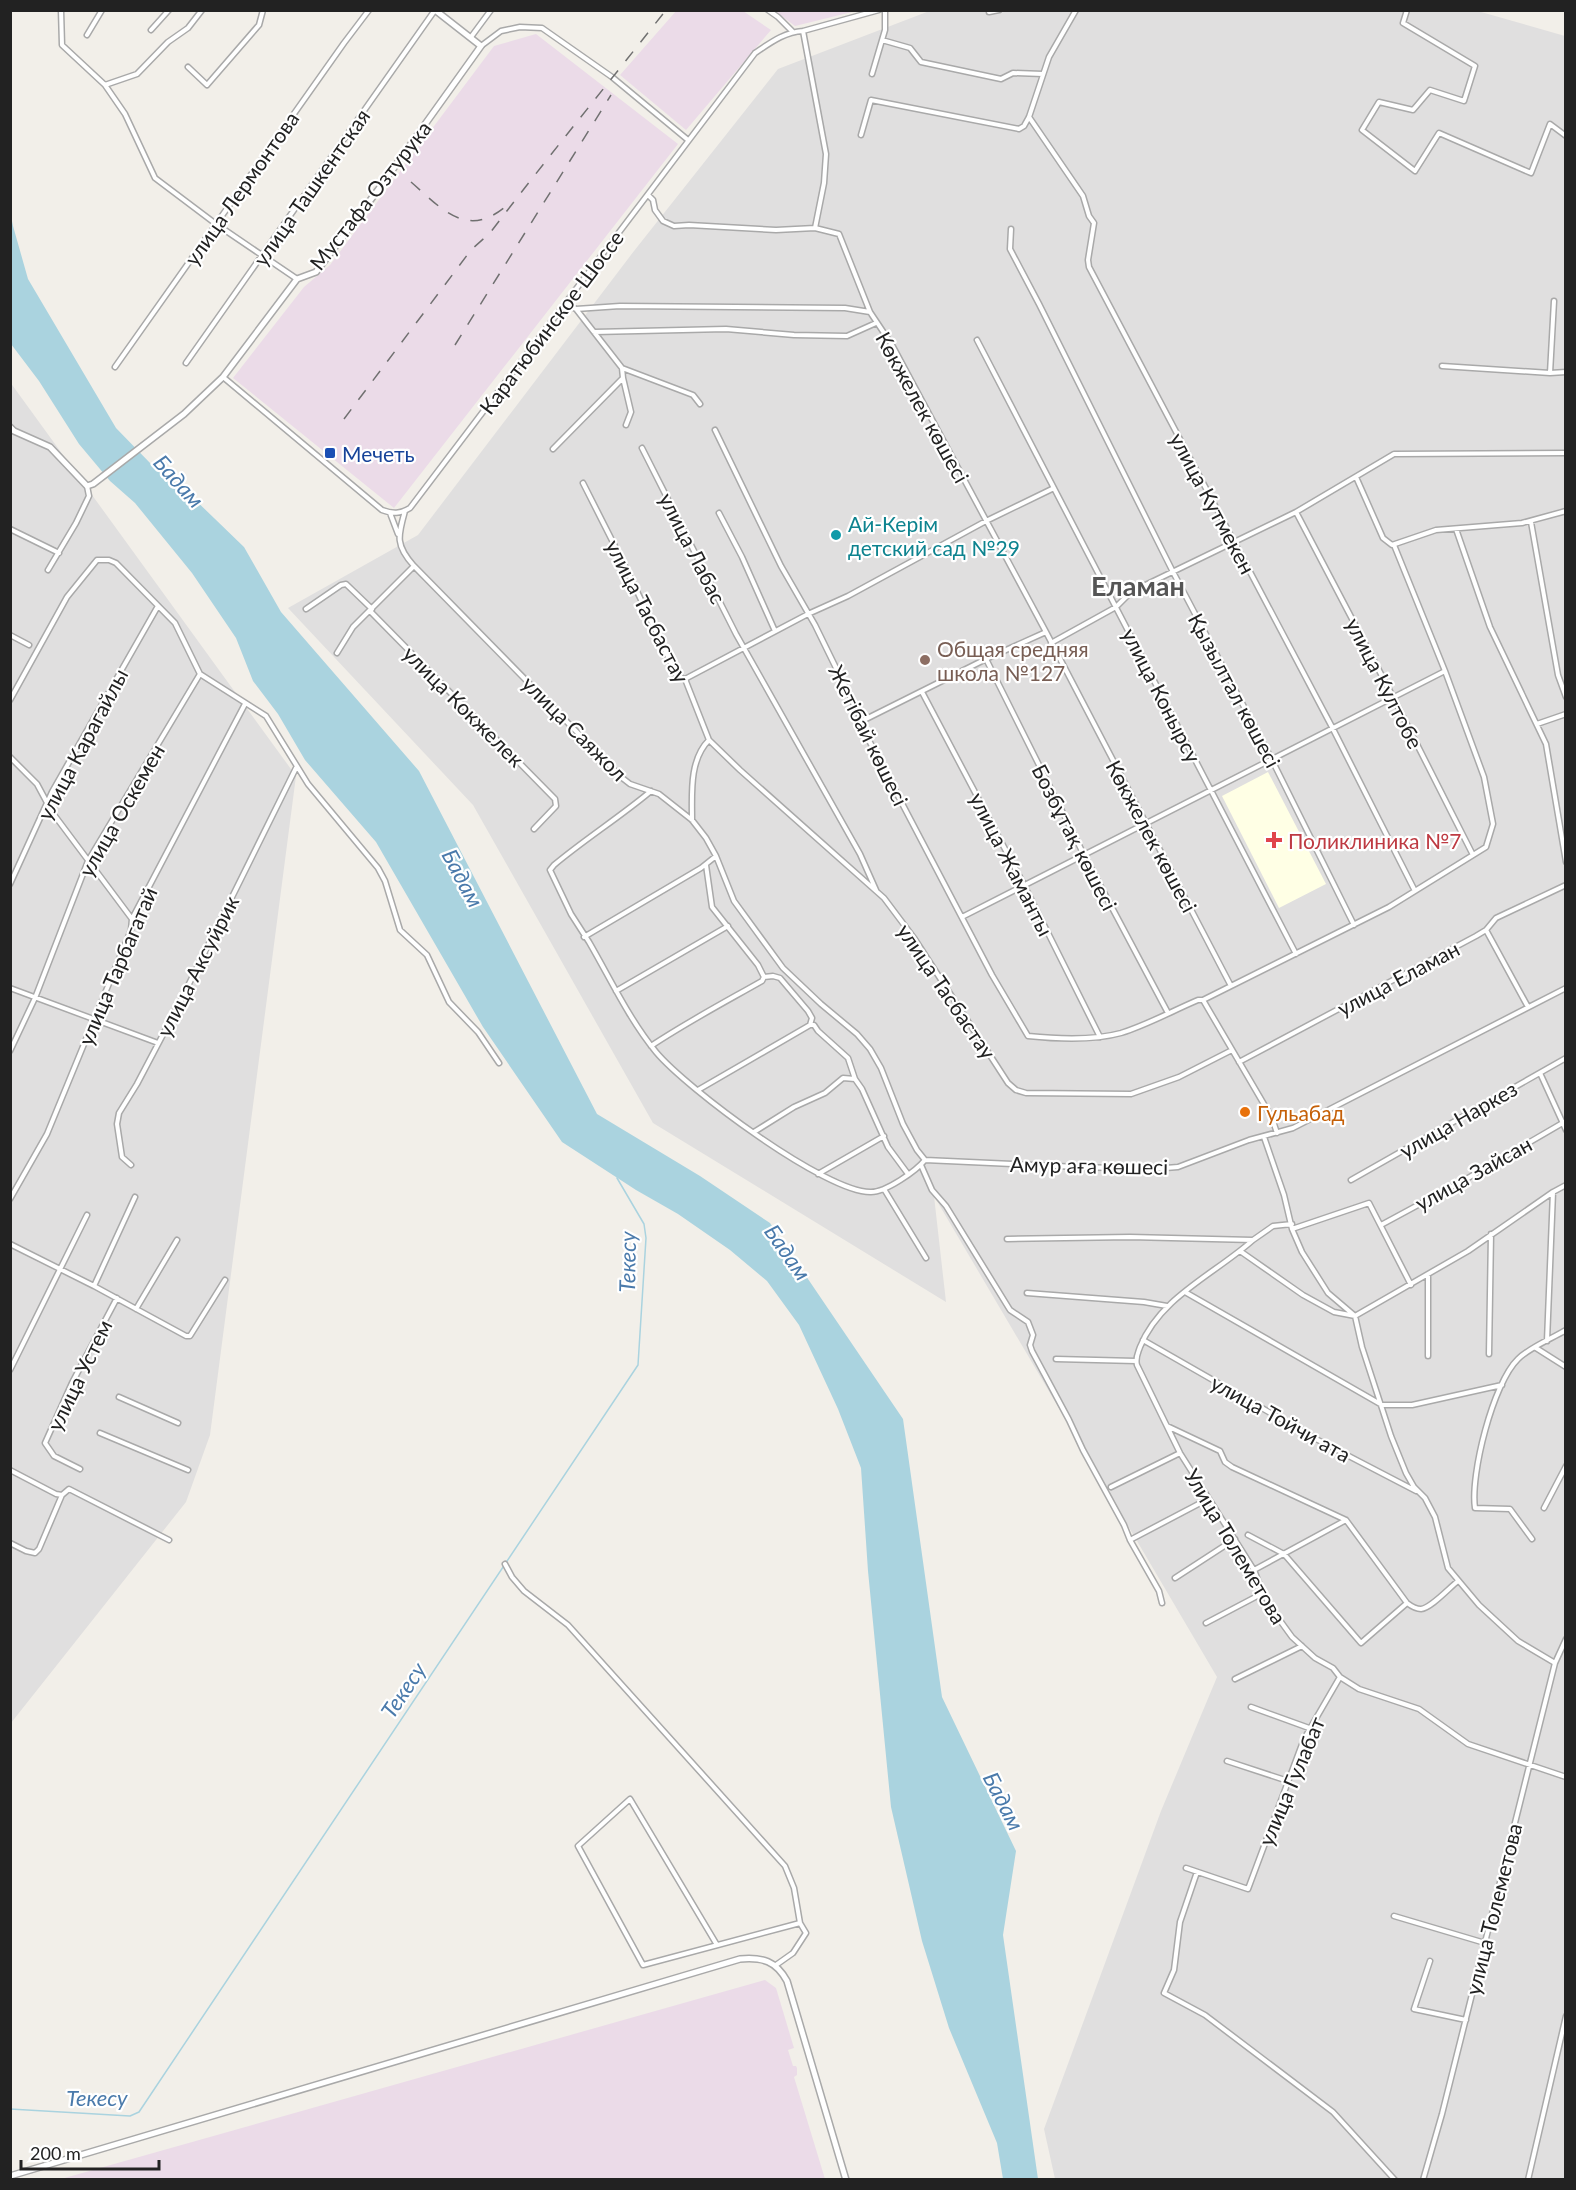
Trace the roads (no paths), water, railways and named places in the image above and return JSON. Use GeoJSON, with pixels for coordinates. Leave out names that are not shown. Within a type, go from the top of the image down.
{"type":"FeatureCollection","features":[{"type":"Feature","properties":{"kind":"street"},"geometry":{"type":"LineString","coordinates":[[61,10],[62,45],[105,85],[125,114],[155,178],[216,224],[297,279]]}},
{"type":"Feature","properties":{"kind":"street"},"geometry":{"type":"LineString","coordinates":[[87,34],[102,10]]}},
{"type":"Feature","properties":{"kind":"street"},"geometry":{"type":"LineString","coordinates":[[151,30],[169,10]]}},
{"type":"Feature","properties":{"kind":"street"},"geometry":{"type":"LineString","coordinates":[[105,85],[137,74],[168,42],[188,28],[202,10]]}},
{"type":"Feature","properties":{"kind":"street"},"geometry":{"type":"LineString","coordinates":[[188,67],[207,85],[259,25],[263,10]]}},
{"type":"Feature","properties":{"kind":"street","name":"улица Лермонтова"},"geometry":{"type":"LineString","coordinates":[[115,367],[369,10]]}},
{"type":"Feature","properties":{"kind":"street"},"geometry":{"type":"LineString","coordinates":[[471,37],[491,10]]}},
{"type":"Feature","properties":{"kind":"street"},"geometry":{"type":"LineString","coordinates":[[768,10],[793,31]]}},
{"type":"Feature","properties":{"kind":"street","name":"Каратюбинское Шоссе"},"geometry":{"type":"LineString","coordinates":[[405,511],[410,508],[567,304],[755,53],[793,31],[803,31],[879,10]]}},
{"type":"Feature","properties":{"kind":"street"},"geometry":{"type":"LineString","coordinates":[[872,74],[885,30],[885,10]]}},
{"type":"Feature","properties":{"kind":"street"},"geometry":{"type":"LineString","coordinates":[[988,10],[989,12],[999,10]]}},
{"type":"Feature","properties":{"kind":"street"},"geometry":{"type":"LineString","coordinates":[[861,135],[871,100],[1018,129],[1024,126],[1049,57],[1076,10]]}},
{"type":"Feature","properties":{"kind":"street"},"geometry":{"type":"LineString","coordinates":[[1407,10],[1403,23],[1475,66],[1464,101],[1430,90],[1413,110],[1379,102],[1362,130],[1415,171],[1439,133],[1531,173],[1550,124],[1566,136]]}},
{"type":"Feature","properties":{"kind":"street"},"geometry":{"type":"LineString","coordinates":[[435,11],[482,46],[501,31],[520,27],[542,28],[612,77],[688,140]]}},
{"type":"Feature","properties":{"kind":"street","name":"улица Ташкентская"},"geometry":{"type":"LineString","coordinates":[[186,363],[435,11]]}},
{"type":"Feature","properties":{"kind":"street"},"geometry":{"type":"LineString","coordinates":[[803,31],[826,154],[824,183],[815,228]]}},
{"type":"Feature","properties":{"kind":"street"},"geometry":{"type":"LineString","coordinates":[[882,40],[910,48],[921,63],[1001,80],[1013,73],[1043,74]]}},
{"type":"Feature","properties":{"kind":"street","name":"Мустафа Озтурука"},"geometry":{"type":"LineString","coordinates":[[87,486],[153,439],[224,377],[297,279],[316,272],[482,46]]}},
{"type":"Feature","properties":{"kind":"street","name":"улица Кутмекен"},"geometry":{"type":"LineString","coordinates":[[1029,117],[1083,196],[1089,216],[1094,223],[1089,267],[1332,727],[1415,891]]}},
{"type":"Feature","properties":{"kind":"street"},"geometry":{"type":"LineString","coordinates":[[648,195],[653,200],[655,210],[663,221],[674,226],[776,230],[815,228],[838,234],[870,312]]}},
{"type":"Feature","properties":{"kind":"street","name":"Қызылтал көшесі"},"geometry":{"type":"LineString","coordinates":[[1011,229],[1010,249],[1354,925]]}},
{"type":"Feature","properties":{"kind":"street"},"geometry":{"type":"LineString","coordinates":[[1550,373],[1554,301]]}},
{"type":"Feature","properties":{"kind":"street"},"geometry":{"type":"LineString","coordinates":[[567,304],[576,309],[622,368],[693,395],[700,404]]}},
{"type":"Feature","properties":{"kind":"street","name":"Көкжелек көшесі"},"geometry":{"type":"LineString","coordinates":[[576,309],[620,306],[845,308],[870,312],[892,345],[1052,643],[1231,986]]}},
{"type":"Feature","properties":{"kind":"street"},"geometry":{"type":"LineString","coordinates":[[594,332],[726,329],[794,335],[847,336],[876,323]]}},
{"type":"Feature","properties":{"kind":"street","name":"улица Конырсу"},"geometry":{"type":"LineString","coordinates":[[977,340],[1296,954]]}},
{"type":"Feature","properties":{"kind":"street"},"geometry":{"type":"LineString","coordinates":[[1442,366],[1566,372]]}},
{"type":"Feature","properties":{"kind":"street"},"geometry":{"type":"LineString","coordinates":[[622,368],[631,412],[626,425]]}},
{"type":"Feature","properties":{"kind":"street"},"geometry":{"type":"LineString","coordinates":[[224,377],[382,510],[390,513],[405,511],[398,534]]}},
{"type":"Feature","properties":{"kind":"street"},"geometry":{"type":"LineString","coordinates":[[553,449],[623,378]]}},
{"type":"Feature","properties":{"kind":"street"},"geometry":{"type":"LineString","coordinates":[[10,438],[12,429],[50,447],[87,486],[89,496],[48,570]]}},
{"type":"Feature","properties":{"kind":"street","name":"Жетібай көшесі"},"geometry":{"type":"LineString","coordinates":[[715,430],[781,566],[862,721],[868,739],[1000,990],[1028,1036],[1100,1037]]}},
{"type":"Feature","properties":{"kind":"street","name":"улица Лабас"},"geometry":{"type":"LineString","coordinates":[[642,448],[736,634],[860,854],[878,893]]}},
{"type":"Feature","properties":{"kind":"street"},"geometry":{"type":"LineString","coordinates":[[1052,643],[1116,607],[1131,592],[1296,512],[1390,456],[1399,453],[1566,453]]}},
{"type":"Feature","properties":{"kind":"street"},"geometry":{"type":"LineString","coordinates":[[1356,477],[1383,538],[1389,545],[1436,530],[1531,522],[1566,511]]}},
{"type":"Feature","properties":{"kind":"street","name":"улица Тасбастау"},"geometry":{"type":"LineString","coordinates":[[583,483],[677,676],[685,679],[710,740],[740,770],[878,893],[914,938],[1008,1083],[1016,1090],[1026,1093],[1131,1094],[1179,1077],[1232,1050]]}},
{"type":"Feature","properties":{"kind":"street"},"geometry":{"type":"LineString","coordinates":[[685,679],[808,614],[848,596],[986,521],[1054,488]]}},
{"type":"Feature","properties":{"kind":"street","name":"улица Култобе"},"geometry":{"type":"LineString","coordinates":[[1296,512],[1473,855]]}},
{"type":"Feature","properties":{"kind":"street","name":"улица Саяжол"},"geometry":{"type":"LineString","coordinates":[[390,513],[405,556],[621,777],[630,784],[651,791],[692,820],[716,856],[734,901],[783,968],[858,1035],[870,1049],[881,1068],[903,1124],[925,1160]]}},
{"type":"Feature","properties":{"kind":"street"},"geometry":{"type":"LineString","coordinates":[[719,513],[742,557],[775,631]]}},
{"type":"Feature","properties":{"kind":"street"},"geometry":{"type":"LineString","coordinates":[[1531,522],[1558,675],[1566,697]]}},
{"type":"Feature","properties":{"kind":"street"},"geometry":{"type":"LineString","coordinates":[[10,529],[59,553]]}},
{"type":"Feature","properties":{"kind":"street"},"geometry":{"type":"LineString","coordinates":[[1456,530],[1490,627],[1546,744],[1566,862]]}},
{"type":"Feature","properties":{"kind":"street"},"geometry":{"type":"LineString","coordinates":[[1100,1037],[1119,1033],[1198,1000],[1203,1000],[1354,925],[1486,847],[1493,824],[1484,777],[1445,671],[1394,545]]}},
{"type":"Feature","properties":{"kind":"street"},"geometry":{"type":"LineString","coordinates":[[10,700],[67,597],[97,560],[109,560],[116,563],[180,630],[200,674],[266,716],[308,784],[378,868],[385,880],[400,930],[427,955],[449,1002],[478,1032],[499,1063]]}},
{"type":"Feature","properties":{"kind":"street"},"geometry":{"type":"LineString","coordinates":[[337,653],[353,627],[414,566]]}},
{"type":"Feature","properties":{"kind":"street","name":"улица Кокжелек"},"geometry":{"type":"LineString","coordinates":[[306,609],[341,585],[346,584],[556,802],[556,806],[534,829]]}},
{"type":"Feature","properties":{"kind":"street","name":"улица Карагайлы"},"geometry":{"type":"LineString","coordinates":[[10,884],[52,792],[158,606]]}},
{"type":"Feature","properties":{"kind":"street"},"geometry":{"type":"LineString","coordinates":[[862,721],[986,659],[1046,632]]}},
{"type":"Feature","properties":{"kind":"street"},"geometry":{"type":"LineString","coordinates":[[10,635],[29,645]]}},
{"type":"Feature","properties":{"kind":"street","name":"Бозбұтақ көшесі"},"geometry":{"type":"LineString","coordinates":[[986,659],[1084,855],[1168,1013]]}},
{"type":"Feature","properties":{"kind":"street"},"geometry":{"type":"LineString","coordinates":[[962,917],[1445,671]]}},
{"type":"Feature","properties":{"kind":"street","name":"улица Оскемен"},"geometry":{"type":"LineString","coordinates":[[10,1051],[35,998],[88,861],[200,674]]}},
{"type":"Feature","properties":{"kind":"street","name":"улица Жаманты"},"geometry":{"type":"LineString","coordinates":[[922,692],[1024,885],[1100,1037]]}},
{"type":"Feature","properties":{"kind":"street","name":"улица Тарбагатай"},"geometry":{"type":"LineString","coordinates":[[10,1199],[46,1134],[131,930],[132,919],[245,704]]}},
{"type":"Feature","properties":{"kind":"street"},"geometry":{"type":"LineString","coordinates":[[1537,723],[1566,714]]}},
{"type":"Feature","properties":{"kind":"street"},"geometry":{"type":"LineString","coordinates":[[692,820],[692,779],[698,760],[710,740]]}},
{"type":"Feature","properties":{"kind":"street"},"geometry":{"type":"LineString","coordinates":[[10,757],[37,784],[52,812],[132,919]]}},
{"type":"Feature","properties":{"kind":"street","name":"улица Аксуйрик"},"geometry":{"type":"LineString","coordinates":[[131,1165],[122,1157],[117,1124],[119,1113],[137,1084],[297,767]]}},
{"type":"Feature","properties":{"kind":"street"},"geometry":{"type":"LineString","coordinates":[[651,791],[630,809],[585,838],[550,870],[584,937],[590,942],[616,992],[651,1046],[663,1060],[698,1090],[754,1132],[792,1159],[834,1183],[863,1192],[884,1190],[925,1160]]}},
{"type":"Feature","properties":{"kind":"street"},"geometry":{"type":"LineString","coordinates":[[584,937],[706,865],[716,856]]}},
{"type":"Feature","properties":{"kind":"street"},"geometry":{"type":"LineString","coordinates":[[706,865],[710,902],[758,965],[763,979]]}},
{"type":"Feature","properties":{"kind":"street","name":"улица Еламан"},"geometry":{"type":"LineString","coordinates":[[1239,1062],[1486,930],[1496,918],[1566,885]]}},
{"type":"Feature","properties":{"kind":"street"},"geometry":{"type":"LineString","coordinates":[[616,992],[728,926]]}},
{"type":"Feature","properties":{"kind":"street"},"geometry":{"type":"LineString","coordinates":[[1486,930],[1528,1007]]}},
{"type":"Feature","properties":{"kind":"street"},"geometry":{"type":"LineString","coordinates":[[651,1046],[763,979],[773,976],[780,978],[808,1011],[812,1018],[810,1025],[698,1090]]}},
{"type":"Feature","properties":{"kind":"street"},"geometry":{"type":"LineString","coordinates":[[10,988],[158,1043]]}},
{"type":"Feature","properties":{"kind":"street","name":"Амур аға көшесі"},"geometry":{"type":"LineString","coordinates":[[925,1160],[1079,1167],[1178,1167],[1302,1123],[1566,988]]}},
{"type":"Feature","properties":{"kind":"street"},"geometry":{"type":"LineString","coordinates":[[1203,1000],[1272,1118],[1277,1133]]}},
{"type":"Feature","properties":{"kind":"street"},"geometry":{"type":"LineString","coordinates":[[810,1025],[814,1025],[848,1058],[855,1079],[862,1089],[888,1147],[908,1174]]}},
{"type":"Feature","properties":{"kind":"street","name":"улица Наркез"},"geometry":{"type":"LineString","coordinates":[[1351,1180],[1566,1058]]}},
{"type":"Feature","properties":{"kind":"street"},"geometry":{"type":"LineString","coordinates":[[1540,1073],[1566,1130]]}},
{"type":"Feature","properties":{"kind":"street"},"geometry":{"type":"LineString","coordinates":[[754,1132],[794,1107],[825,1093],[843,1078],[855,1079]]}},
{"type":"Feature","properties":{"kind":"street","name":"улица Зайсан"},"geometry":{"type":"LineString","coordinates":[[1381,1225],[1564,1122]]}},
{"type":"Feature","properties":{"kind":"street"},"geometry":{"type":"LineString","coordinates":[[818,1174],[884,1137]]}},
{"type":"Feature","properties":{"kind":"street"},"geometry":{"type":"LineString","coordinates":[[1264,1137],[1302,1252],[1328,1293],[1355,1316],[1362,1347],[1391,1436],[1406,1473],[1435,1517],[1445,1561],[1458,1581],[1479,1605],[1518,1641],[1555,1663]]}},
{"type":"Feature","properties":{"kind":"street"},"geometry":{"type":"LineString","coordinates":[[921,1165],[932,1190],[946,1206],[1011,1310],[1028,1322],[1032,1335],[1030,1345],[1032,1351],[1159,1591],[1162,1604]]}},
{"type":"Feature","properties":{"kind":"street"},"geometry":{"type":"LineString","coordinates":[[1240,1251],[1304,1295],[1334,1312],[1355,1316],[1468,1251],[1566,1185]]}},
{"type":"Feature","properties":{"kind":"street"},"geometry":{"type":"LineString","coordinates":[[884,1190],[926,1258]]}},
{"type":"Feature","properties":{"kind":"street"},"geometry":{"type":"LineString","coordinates":[[1547,1341],[1553,1192]]}},
{"type":"Feature","properties":{"kind":"street","name":"улица Устем"},"geometry":{"type":"LineString","coordinates":[[94,1286],[135,1197]]}},
{"type":"Feature","properties":{"kind":"street"},"geometry":{"type":"LineString","coordinates":[[1056,1359],[1136,1361],[1143,1340],[1159,1314],[1253,1240],[1273,1227],[1292,1226],[1367,1203],[1371,1205],[1411,1285]]}},
{"type":"Feature","properties":{"kind":"street"},"geometry":{"type":"LineString","coordinates":[[10,1370],[87,1215]]}},
{"type":"Feature","properties":{"kind":"street"},"geometry":{"type":"LineString","coordinates":[[1488,1354],[1491,1234]]}},
{"type":"Feature","properties":{"kind":"street"},"geometry":{"type":"LineString","coordinates":[[1007,1239],[1130,1237],[1253,1240]]}},
{"type":"Feature","properties":{"kind":"street"},"geometry":{"type":"LineString","coordinates":[[136,1309],[177,1240]]}},
{"type":"Feature","properties":{"kind":"street"},"geometry":{"type":"LineString","coordinates":[[10,1244],[186,1336],[190,1336],[225,1280]]}},
{"type":"Feature","properties":{"kind":"street"},"geometry":{"type":"LineString","coordinates":[[1428,1275],[1428,1356]]}},
{"type":"Feature","properties":{"kind":"street"},"geometry":{"type":"LineString","coordinates":[[1185,1292],[1382,1405],[1412,1405],[1502,1385]]}},
{"type":"Feature","properties":{"kind":"street"},"geometry":{"type":"LineString","coordinates":[[1027,1293],[1168,1306]]}},
{"type":"Feature","properties":{"kind":"street","name":"улица Устем"},"geometry":{"type":"LineString","coordinates":[[80,1469],[54,1456],[45,1443],[72,1383],[117,1298]]}},
{"type":"Feature","properties":{"kind":"street"},"geometry":{"type":"LineString","coordinates":[[1532,1539],[1510,1509],[1477,1510],[1474,1506],[1477,1461],[1502,1385],[1513,1364],[1520,1357],[1566,1330]]}},
{"type":"Feature","properties":{"kind":"street","name":"улица Тойчи ата"},"geometry":{"type":"LineString","coordinates":[[1143,1340],[1316,1439],[1420,1493]]}},
{"type":"Feature","properties":{"kind":"street"},"geometry":{"type":"LineString","coordinates":[[1535,1348],[1566,1367]]}},
{"type":"Feature","properties":{"kind":"street","name":"Улица Толеметова"},"geometry":{"type":"LineString","coordinates":[[1136,1361],[1180,1453],[1254,1570],[1263,1593],[1292,1637],[1316,1658],[1333,1668],[1340,1677],[1359,1689],[1419,1709],[1467,1744],[1566,1777]]}},
{"type":"Feature","properties":{"kind":"street"},"geometry":{"type":"LineString","coordinates":[[119,1397],[178,1423]]}},
{"type":"Feature","properties":{"kind":"street"},"geometry":{"type":"LineString","coordinates":[[1167,1425],[1220,1451],[1232,1467],[1346,1520],[1407,1603],[1415,1608],[1422,1609],[1429,1605],[1458,1581]]}},
{"type":"Feature","properties":{"kind":"street"},"geometry":{"type":"LineString","coordinates":[[100,1432],[188,1470]]}},
{"type":"Feature","properties":{"kind":"street"},"geometry":{"type":"LineString","coordinates":[[1111,1487],[1180,1453]]}},
{"type":"Feature","properties":{"kind":"street"},"geometry":{"type":"LineString","coordinates":[[1544,1508],[1566,1466]]}},
{"type":"Feature","properties":{"kind":"street"},"geometry":{"type":"LineString","coordinates":[[10,1470],[62,1495]]}},
{"type":"Feature","properties":{"kind":"street"},"geometry":{"type":"LineString","coordinates":[[10,1543],[35,1553],[39,1549],[62,1495],[69,1489],[169,1540]]}},
{"type":"Feature","properties":{"kind":"street"},"geometry":{"type":"LineString","coordinates":[[1130,1540],[1208,1499]]}},
{"type":"Feature","properties":{"kind":"street"},"geometry":{"type":"LineString","coordinates":[[1254,1570],[1346,1520]]}},
{"type":"Feature","properties":{"kind":"street"},"geometry":{"type":"LineString","coordinates":[[1248,1535],[1284,1554],[1361,1643],[1407,1603]]}},
{"type":"Feature","properties":{"kind":"street"},"geometry":{"type":"LineString","coordinates":[[1175,1578],[1234,1539]]}},
{"type":"Feature","properties":{"kind":"street"},"geometry":{"type":"LineString","coordinates":[[505,1564],[524,1591],[568,1625],[785,1866],[794,1888],[800,1923],[806,1933],[801,1944],[793,1953],[776,1965]]}},
{"type":"Feature","properties":{"kind":"street"},"geometry":{"type":"LineString","coordinates":[[1206,1623],[1263,1593]]}},
{"type":"Feature","properties":{"kind":"street","name":"улица Толеметова"},"geometry":{"type":"LineString","coordinates":[[1423,2180],[1466,2020],[1555,1663],[1566,1639]]}},
{"type":"Feature","properties":{"kind":"street"},"geometry":{"type":"LineString","coordinates":[[1235,1679],[1302,1646]]}},
{"type":"Feature","properties":{"kind":"street","name":"улица Гулабат"},"geometry":{"type":"LineString","coordinates":[[1197,1872],[1248,1889],[1309,1728],[1340,1677]]}},
{"type":"Feature","properties":{"kind":"street"},"geometry":{"type":"LineString","coordinates":[[1251,1707],[1309,1728]]}},
{"type":"Feature","properties":{"kind":"street"},"geometry":{"type":"LineString","coordinates":[[1227,1761],[1288,1781]]}},
{"type":"Feature","properties":{"kind":"street"},"geometry":{"type":"LineString","coordinates":[[717,1945],[630,1799],[578,1846],[644,1965],[800,1923]]}},
{"type":"Feature","properties":{"kind":"street"},"geometry":{"type":"LineString","coordinates":[[1186,1868],[1197,1872],[1180,1922],[1174,1970],[1164,1993],[1204,2015],[1333,2112],[1395,2180]]}},
{"type":"Feature","properties":{"kind":"street"},"geometry":{"type":"LineString","coordinates":[[1394,1916],[1485,1943]]}},
{"type":"Feature","properties":{"kind":"street"},"geometry":{"type":"LineString","coordinates":[[10,2176],[741,1959],[755,1958],[776,1965],[787,1981],[846,2180]]}},
{"type":"Feature","properties":{"kind":"street"},"geometry":{"type":"LineString","coordinates":[[1430,1962],[1414,2009],[1466,2020]]}},
{"type":"Feature","properties":{"kind":"street"},"geometry":{"type":"LineString","coordinates":[[1528,2180],[1564,2033],[1566,2016]]}},
{"type":"Feature","properties":{"kind":"water","name":"Бадам"},"geometry":{"type":"Polygon","coordinates":[[[10,211],[28,279],[116,428],[151,464],[185,490],[244,547],[281,612],[419,771],[597,1114],[700,1176],[770,1223],[903,1419],[942,1697],[1016,1851],[1003,1935],[1038,2179],[1003,2179],[997,2143],[949,2028],[922,1941],[891,1807],[868,1571],[861,1468],[838,1409],[799,1325],[767,1281],[730,1250],[678,1214],[562,1142],[483,1027],[376,842],[305,760],[278,714],[253,681],[236,638],[192,573],[135,503],[110,481],[79,444],[39,381],[11,344],[10,211]]]}},
{"type":"Feature","properties":{"kind":"waterway","name":"Текесу"},"geometry":{"type":"LineString","coordinates":[[10,2109],[130,2116],[139,2112],[638,1365],[646,1238],[644,1224],[617,1178]]}},
{"type":"Feature","properties":{"kind":"railway"},"geometry":{"type":"LineString","coordinates":[[344,419],[471,250],[490,233],[666,10]]}},
{"type":"Feature","properties":{"kind":"railway"},"geometry":{"type":"LineString","coordinates":[[455,345],[611,95]]}},
{"type":"Feature","properties":{"kind":"railway"},"geometry":{"type":"LineString","coordinates":[[411,182],[444,210],[466,220],[478,220],[491,216],[505,207]]}},
{"type":"Feature","properties":{"kind":"place","name":"Мечеть"},"geometry":{"type":"Point","coordinates":[330,453]}},
{"type":"Feature","properties":{"kind":"place","name":"Ай-Керім детский сад №29"},"geometry":{"type":"Point","coordinates":[836,535]}},
{"type":"Feature","properties":{"kind":"place","name":"Общая средняя школа №127"},"geometry":{"type":"Point","coordinates":[925,660]}},
{"type":"Feature","properties":{"kind":"place","name":"Поликлиника №7"},"geometry":{"type":"Point","coordinates":[1274,840]}},
{"type":"Feature","properties":{"kind":"place","name":"Гульабад"},"geometry":{"type":"Point","coordinates":[1245,1112]}},
{"type":"Feature","properties":{"kind":"district","name":"Еламан"},"geometry":{"type":"Point","coordinates":[1138,585]}}]}
